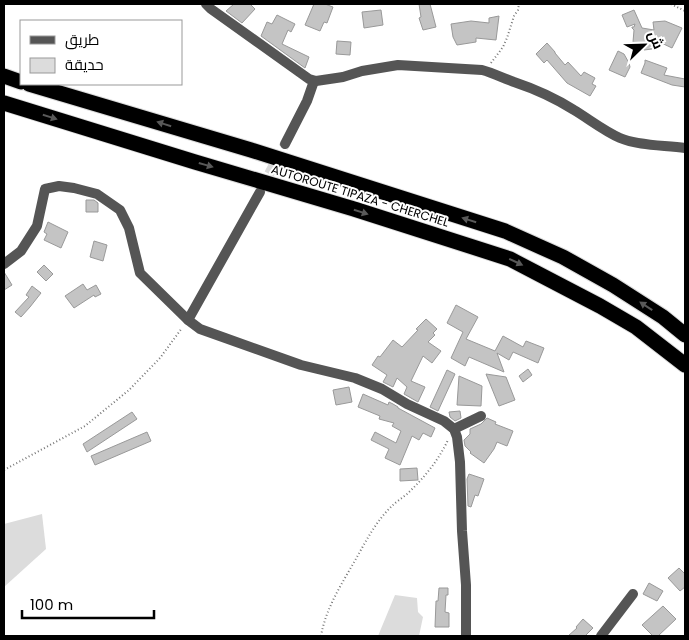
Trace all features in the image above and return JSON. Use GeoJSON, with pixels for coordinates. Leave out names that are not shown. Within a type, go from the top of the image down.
{"type":"FeatureCollection","features":[{"type":"Feature","properties":{"kind":"highway"},"geometry":{"type":"LineString","coordinates":[[4,76],[20,82]]}},
{"type":"Feature","properties":{"kind":"highway","name":"AUTOROUTE TIPAZA - CHERCHEL"},"geometry":{"type":"LineString","coordinates":[[32,85],[251,150],[504,231],[563,257],[613,284],[663,317],[685,335]]}},
{"type":"Feature","properties":{"kind":"highway","name":"AUTOROUTE TIPAZA - CHERCHEL"},"geometry":{"type":"LineString","coordinates":[[4,103],[354,209],[510,259],[628,322],[685,365]]}},
{"type":"Feature","properties":{"kind":"street"},"geometry":{"type":"LineString","coordinates":[[206,4],[314,81],[398,65],[485,71],[523,84],[562,103],[621,139],[685,148]]}},
{"type":"Feature","properties":{"kind":"street"},"geometry":{"type":"LineString","coordinates":[[285,144],[307,101],[314,81]]}},
{"type":"Feature","properties":{"kind":"street"},"geometry":{"type":"LineString","coordinates":[[4,264],[21,251],[37,226],[45,189],[59,186],[97,194],[120,210],[129,228],[140,273],[188,320],[200,329],[301,365],[355,378],[382,389],[407,404],[444,421],[454,429],[457,437],[460,462],[466,585],[466,636]]}},
{"type":"Feature","properties":{"kind":"street"},"geometry":{"type":"LineString","coordinates":[[188,320],[260,192]]}},
{"type":"Feature","properties":{"kind":"street"},"geometry":{"type":"LineString","coordinates":[[454,429],[482,416]]}},
{"type":"Feature","properties":{"kind":"street"},"geometry":{"type":"LineString","coordinates":[[601,636],[633,594]]}},
{"type":"Feature","properties":{"kind":"path"},"geometry":{"type":"LineString","coordinates":[[485,71],[503,47],[519,4]]}},
{"type":"Feature","properties":{"kind":"path"},"geometry":{"type":"LineString","coordinates":[[671,4],[685,11]]}},
{"type":"Feature","properties":{"kind":"path"},"geometry":{"type":"LineString","coordinates":[[4,470],[85,426],[130,390],[160,358],[188,320]]}},
{"type":"Feature","properties":{"kind":"path"},"geometry":{"type":"LineString","coordinates":[[320,636],[327,614],[339,589],[374,528],[392,506],[405,496],[430,470],[454,429]]}},
{"type":"Feature","properties":{"kind":"green space"},"geometry":{"type":"Polygon","coordinates":[[[42,514],[46,549],[4,587],[4,524],[42,514]]]}},
{"type":"Feature","properties":{"kind":"green space"},"geometry":{"type":"Polygon","coordinates":[[[395,595],[417,598],[418,612],[423,617],[419,636],[378,636],[395,595]]]}},
{"type":"Feature","properties":{"kind":"building"},"geometry":{"type":"Polygon","coordinates":[[[234,4],[250,4],[255,9],[242,23],[226,11],[234,4]]]}},
{"type":"Feature","properties":{"kind":"building"},"geometry":{"type":"Polygon","coordinates":[[[314,4],[325,4],[333,7],[327,23],[324,22],[320,31],[305,25],[314,4]]]}},
{"type":"Feature","properties":{"kind":"building"},"geometry":{"type":"Polygon","coordinates":[[[419,4],[430,4],[436,27],[423,30],[419,18],[421,17],[419,4]]]}},
{"type":"Feature","properties":{"kind":"building"},"geometry":{"type":"Polygon","coordinates":[[[381,10],[383,25],[364,28],[362,12],[381,10]]]}},
{"type":"Feature","properties":{"kind":"building"},"geometry":{"type":"Polygon","coordinates":[[[634,10],[642,28],[654,30],[653,22],[665,21],[682,28],[672,48],[651,38],[652,49],[644,50],[643,43],[633,42],[634,30],[632,27],[635,24],[627,27],[622,15],[634,10]]]}},
{"type":"Feature","properties":{"kind":"building"},"geometry":{"type":"Polygon","coordinates":[[[277,15],[295,24],[291,32],[288,30],[282,44],[309,57],[305,68],[261,36],[267,22],[272,24],[277,15]]]}},
{"type":"Feature","properties":{"kind":"building"},"geometry":{"type":"Polygon","coordinates":[[[499,16],[496,40],[476,38],[476,42],[457,45],[453,37],[451,24],[471,21],[489,23],[489,18],[499,16]]]}},
{"type":"Feature","properties":{"kind":"building"},"geometry":{"type":"Polygon","coordinates":[[[337,41],[351,42],[350,55],[336,54],[337,41]]]}},
{"type":"Feature","properties":{"kind":"building"},"geometry":{"type":"Polygon","coordinates":[[[547,43],[565,65],[568,62],[581,76],[584,72],[595,78],[592,84],[596,86],[590,96],[567,83],[547,60],[544,63],[536,54],[547,43]]]}},
{"type":"Feature","properties":{"kind":"building"},"geometry":{"type":"Polygon","coordinates":[[[618,51],[624,54],[629,63],[630,67],[625,77],[609,70],[618,51]]]}},
{"type":"Feature","properties":{"kind":"building"},"geometry":{"type":"Polygon","coordinates":[[[645,60],[667,68],[664,75],[685,79],[685,87],[672,85],[641,73],[645,60]]]}},
{"type":"Feature","properties":{"kind":"building"},"geometry":{"type":"Polygon","coordinates":[[[86,200],[94,200],[98,203],[98,212],[86,212],[86,200]]]}},
{"type":"Feature","properties":{"kind":"building"},"geometry":{"type":"Polygon","coordinates":[[[48,222],[68,232],[61,248],[44,240],[47,234],[44,232],[48,222]]]}},
{"type":"Feature","properties":{"kind":"building"},"geometry":{"type":"Polygon","coordinates":[[[94,241],[107,245],[103,261],[90,257],[94,241]]]}},
{"type":"Feature","properties":{"kind":"building"},"geometry":{"type":"Polygon","coordinates":[[[44,265],[53,274],[46,281],[37,272],[44,265]]]}},
{"type":"Feature","properties":{"kind":"building"},"geometry":{"type":"Polygon","coordinates":[[[4,272],[12,285],[4,290],[4,272]]]}},
{"type":"Feature","properties":{"kind":"building"},"geometry":{"type":"Polygon","coordinates":[[[83,284],[87,290],[96,285],[101,294],[95,297],[94,295],[74,308],[65,296],[83,284]]]}},
{"type":"Feature","properties":{"kind":"building"},"geometry":{"type":"Polygon","coordinates":[[[32,286],[41,293],[21,317],[15,312],[29,297],[26,295],[32,286]]]}},
{"type":"Feature","properties":{"kind":"building"},"geometry":{"type":"Polygon","coordinates":[[[456,305],[478,317],[466,339],[495,351],[503,336],[523,347],[526,341],[544,348],[538,363],[513,352],[509,360],[497,353],[504,372],[469,357],[465,366],[451,358],[463,332],[447,323],[456,305]]]}},
{"type":"Feature","properties":{"kind":"building"},"geometry":{"type":"Polygon","coordinates":[[[426,319],[437,329],[433,333],[435,335],[428,342],[441,351],[432,363],[423,356],[411,381],[425,387],[418,402],[404,394],[407,387],[397,378],[393,387],[383,382],[387,375],[372,365],[393,340],[402,347],[426,319]]]}},
{"type":"Feature","properties":{"kind":"building"},"geometry":{"type":"Polygon","coordinates":[[[528,369],[532,375],[523,382],[519,376],[528,369]]]}},
{"type":"Feature","properties":{"kind":"building"},"geometry":{"type":"Polygon","coordinates":[[[447,370],[455,374],[438,411],[430,407],[447,370]]]}},
{"type":"Feature","properties":{"kind":"building"},"geometry":{"type":"Polygon","coordinates":[[[486,374],[506,377],[515,400],[499,406],[486,374]]]}},
{"type":"Feature","properties":{"kind":"building"},"geometry":{"type":"Polygon","coordinates":[[[459,376],[482,386],[481,406],[457,405],[459,376]]]}},
{"type":"Feature","properties":{"kind":"building"},"geometry":{"type":"Polygon","coordinates":[[[349,387],[352,402],[336,405],[333,390],[349,387]]]}},
{"type":"Feature","properties":{"kind":"building"},"geometry":{"type":"Polygon","coordinates":[[[363,394],[388,405],[389,402],[435,428],[431,437],[423,433],[419,440],[412,436],[400,465],[385,458],[389,449],[371,440],[375,432],[396,443],[401,431],[392,426],[394,423],[379,419],[380,416],[358,407],[363,394]]]}},
{"type":"Feature","properties":{"kind":"building"},"geometry":{"type":"Polygon","coordinates":[[[460,411],[461,418],[455,421],[450,417],[449,412],[460,411]]]}},
{"type":"Feature","properties":{"kind":"building"},"geometry":{"type":"Polygon","coordinates":[[[132,412],[137,419],[87,452],[83,444],[132,412]]]}},
{"type":"Feature","properties":{"kind":"building"},"geometry":{"type":"Polygon","coordinates":[[[487,418],[496,422],[495,424],[513,431],[507,446],[497,442],[484,463],[470,453],[465,446],[464,440],[470,434],[470,429],[481,424],[487,418]]]}},
{"type":"Feature","properties":{"kind":"building"},"geometry":{"type":"Polygon","coordinates":[[[147,432],[151,441],[95,465],[91,456],[147,432]]]}},
{"type":"Feature","properties":{"kind":"building"},"geometry":{"type":"Polygon","coordinates":[[[417,468],[418,480],[400,481],[400,469],[417,468]]]}},
{"type":"Feature","properties":{"kind":"building"},"geometry":{"type":"Polygon","coordinates":[[[469,474],[484,479],[478,496],[475,495],[471,507],[468,506],[467,479],[469,474]]]}},
{"type":"Feature","properties":{"kind":"building"},"geometry":{"type":"Polygon","coordinates":[[[679,568],[685,574],[685,587],[680,591],[668,578],[679,568]]]}},
{"type":"Feature","properties":{"kind":"building"},"geometry":{"type":"Polygon","coordinates":[[[649,583],[663,591],[657,601],[643,594],[649,583]]]}},
{"type":"Feature","properties":{"kind":"building"},"geometry":{"type":"Polygon","coordinates":[[[439,588],[448,588],[445,612],[449,613],[449,627],[435,627],[436,601],[438,601],[439,588]]]}},
{"type":"Feature","properties":{"kind":"building"},"geometry":{"type":"Polygon","coordinates":[[[663,606],[676,619],[658,636],[653,636],[642,625],[663,606]]]}},
{"type":"Feature","properties":{"kind":"building"},"geometry":{"type":"Polygon","coordinates":[[[583,619],[593,628],[585,636],[568,636],[577,628],[583,619]]]}},
{"type":"Feature","properties":{"kind":"tunnel"},"geometry":{"type":"LineString","coordinates":[[262,187],[285,144]]}}]}
